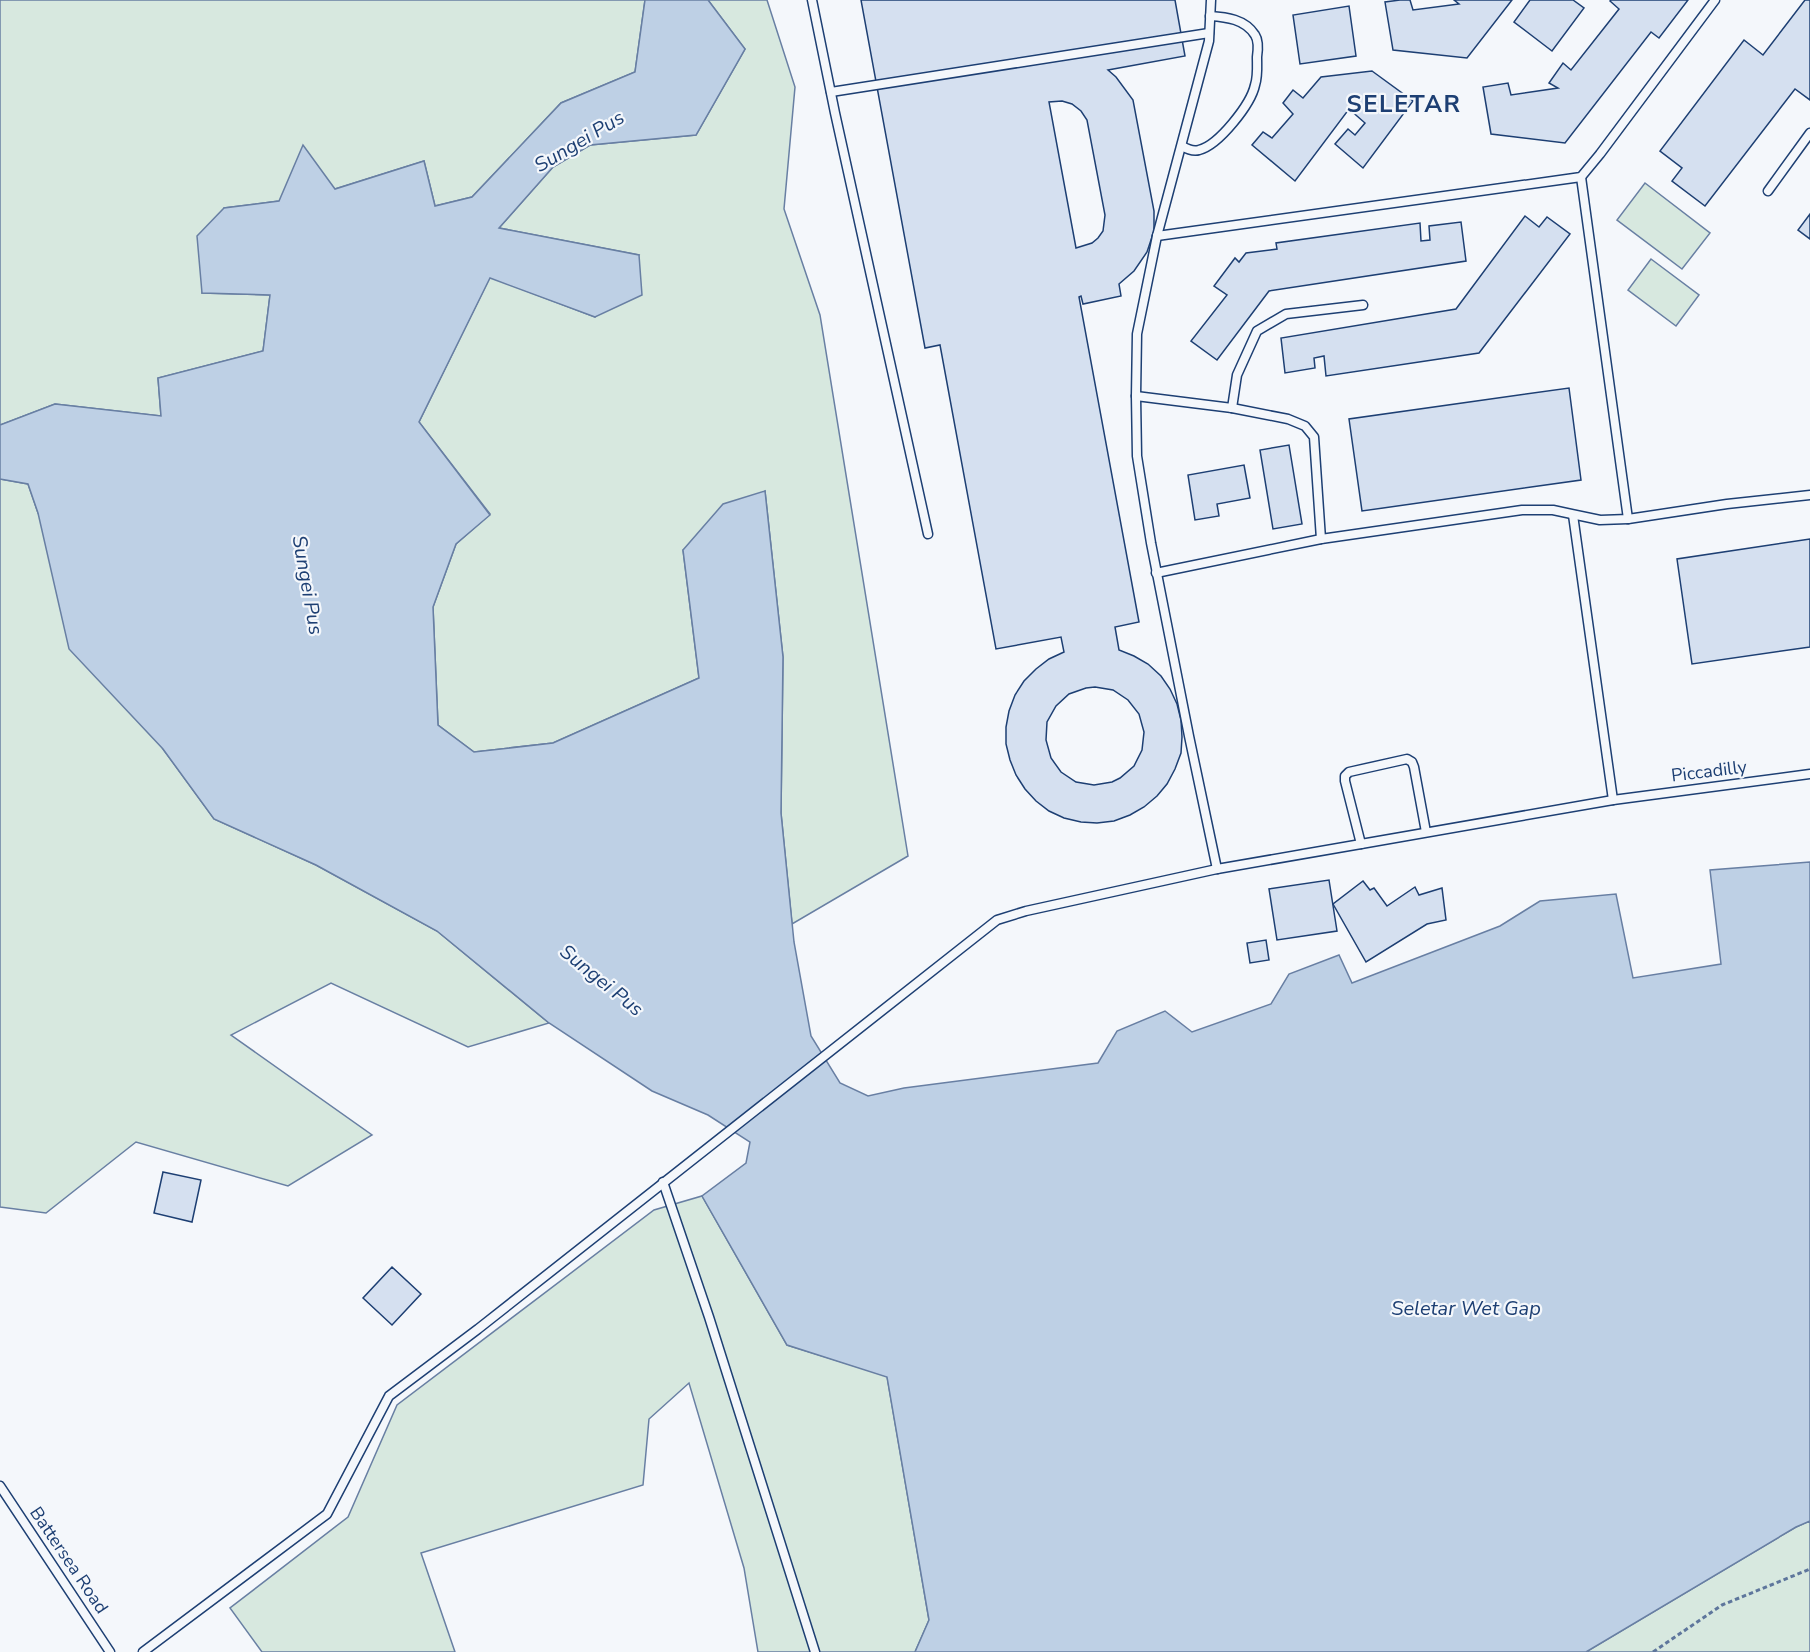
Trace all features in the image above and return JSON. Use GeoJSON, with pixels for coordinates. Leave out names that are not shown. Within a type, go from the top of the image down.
{"type":"FeatureCollection","features":[{"type":"Feature","properties":{"kind":"lane"},"geometry":{"type":"LineString","coordinates":[[812,0],[928,534]]}},
{"type":"Feature","properties":{"kind":"lane"},"geometry":{"type":"LineString","coordinates":[[1210,0],[1209,41],[1157,236],[1137,334],[1136,396],[1137,456],[1156,573],[1217,869]]}},
{"type":"Feature","properties":{"kind":"lane"},"geometry":{"type":"LineString","coordinates":[[1157,236],[1581,177],[1715,0]]}},
{"type":"Feature","properties":{"kind":"lane"},"geometry":{"type":"LineString","coordinates":[[1182,147],[1193,151],[1200,150],[1218,139],[1250,98],[1256,85],[1258,46],[1256,36],[1247,26],[1235,19],[1210,16]]}},
{"type":"Feature","properties":{"kind":"lane"},"geometry":{"type":"LineString","coordinates":[[831,92],[1209,33]]}},
{"type":"Feature","properties":{"kind":"lane"},"geometry":{"type":"LineString","coordinates":[[1768,191],[1810,133]]}},
{"type":"Feature","properties":{"kind":"lane"},"geometry":{"type":"LineString","coordinates":[[1581,177],[1628,519]]}},
{"type":"Feature","properties":{"kind":"lane"},"geometry":{"type":"LineString","coordinates":[[1232,408],[1237,375],[1257,331],[1286,314],[1363,305]]}},
{"type":"Feature","properties":{"kind":"lane"},"geometry":{"type":"LineString","coordinates":[[1136,396],[1232,408],[1288,419],[1305,426],[1314,437],[1321,540]]}},
{"type":"Feature","properties":{"kind":"lane"},"geometry":{"type":"LineString","coordinates":[[1156,573],[1321,540],[1522,510],[1553,510],[1600,520],[1628,519],[1727,504],[1810,495]]}},
{"type":"Feature","properties":{"kind":"lane"},"geometry":{"type":"LineString","coordinates":[[1573,515],[1613,800]]}},
{"type":"Feature","properties":{"kind":"lane"},"geometry":{"type":"LineString","coordinates":[[1361,843],[1345,776],[1349,772],[1407,759],[1414,767],[1426,832]]}},
{"type":"Feature","properties":{"kind":"lane","name":"Piccadilly"},"geometry":{"type":"LineString","coordinates":[[143,1652],[327,1514],[388,1396],[478,1329],[997,920],[1026,911],[1217,869],[1361,843],[1613,800],[1810,774]]}},
{"type":"Feature","properties":{"kind":"lane"},"geometry":{"type":"LineString","coordinates":[[663,1182],[709,1317],[815,1652]]}},
{"type":"Feature","properties":{"kind":"lane","name":"Battersea Road"},"geometry":{"type":"LineString","coordinates":[[0,1486],[111,1652]]}},
{"type":"Feature","properties":{"kind":"path"},"geometry":{"type":"LineString","coordinates":[[1653,1652],[1722,1605],[1810,1569]]}},
{"type":"Feature","properties":{"kind":"shaded area"},"geometry":{"type":"Polygon","coordinates":[[[0,0],[645,0],[635,72],[561,103],[472,197],[435,206],[424,161],[335,189],[279,201],[224,208],[202,293],[270,295],[263,351],[158,378],[161,416],[55,404],[0,425],[0,0]]]}},
{"type":"Feature","properties":{"kind":"shaded area"},"geometry":{"type":"Polygon","coordinates":[[[708,0],[767,0],[795,87],[784,209],[820,315],[908,856],[792,924],[781,813],[783,657],[765,491],[683,550],[699,678],[553,743],[474,752],[438,725],[433,607],[456,544],[490,514],[419,422],[490,277],[595,317],[639,255],[499,228],[553,167],[590,145],[696,135],[745,49],[708,0]]]}},
{"type":"Feature","properties":{"kind":"shaded area"},"geometry":{"type":"Polygon","coordinates":[[[1645,183],[1710,233],[1682,269],[1617,220],[1645,183]]]}},
{"type":"Feature","properties":{"kind":"shaded area"},"geometry":{"type":"Polygon","coordinates":[[[1651,259],[1699,295],[1676,326],[1628,290],[1651,259]]]}},
{"type":"Feature","properties":{"kind":"shaded area"},"geometry":{"type":"Polygon","coordinates":[[[0,479],[28,484],[38,513],[163,749],[214,819],[316,865],[437,931],[549,1023],[468,1047],[331,983],[231,1035],[372,1135],[288,1186],[136,1142],[46,1213],[0,1207],[0,479]]]}},
{"type":"Feature","properties":{"kind":"shaded area"},"geometry":{"type":"Polygon","coordinates":[[[702,1196],[787,1345],[887,1376],[929,1620],[915,1652],[758,1652],[744,1568],[689,1383],[649,1419],[643,1485],[421,1553],[455,1652],[262,1652],[230,1608],[348,1517],[397,1405],[654,1210],[702,1196]]]}},
{"type":"Feature","properties":{"kind":"shaded area"},"geometry":{"type":"Polygon","coordinates":[[[1810,1521],[1810,1652],[1586,1652],[1796,1527],[1810,1521]]]}},
{"type":"Feature","properties":{"kind":"water","name":"Seletar Wet Gap"},"geometry":{"type":"Polygon","coordinates":[[[645,0],[708,0],[745,49],[696,135],[590,145],[553,167],[499,228],[639,255],[642,295],[595,317],[490,278],[419,422],[490,515],[456,544],[433,607],[438,725],[474,752],[553,743],[699,678],[683,550],[723,504],[765,491],[783,657],[781,813],[794,942],[811,1036],[840,1083],[868,1096],[904,1088],[1098,1063],[1117,1031],[1165,1011],[1192,1032],[1271,1004],[1289,974],[1339,955],[1352,983],[1500,926],[1540,901],[1616,894],[1633,978],[1721,964],[1710,870],[1810,862],[1810,1521],[1796,1527],[1586,1652],[915,1652],[929,1620],[887,1377],[787,1345],[702,1196],[746,1163],[750,1142],[708,1115],[652,1091],[549,1023],[437,931],[316,865],[214,819],[163,749],[69,649],[38,513],[28,484],[0,479],[0,425],[55,404],[161,416],[158,378],[263,351],[270,295],[202,293],[197,236],[224,208],[279,201],[303,145],[335,189],[424,161],[435,206],[472,197],[561,103],[635,72],[645,0]]]}},
{"type":"Feature","properties":{"kind":"building"},"geometry":{"type":"Polygon","coordinates":[[[861,0],[1175,0],[1185,56],[1108,70],[1133,100],[1154,211],[1154,231],[1147,252],[1134,271],[1119,284],[1121,296],[1083,304],[1081,296],[1079,297],[1139,622],[1115,627],[1119,650],[1148,664],[1161,676],[1177,704],[1181,720],[1181,753],[1167,784],[1144,807],[1130,815],[1114,821],[1097,823],[1064,818],[1049,811],[1036,801],[1016,775],[1006,744],[1009,711],[1024,681],[1049,659],[1064,652],[1061,637],[996,649],[940,345],[925,348],[861,0]],[[1062,101],[1049,102],[1076,248],[1092,243],[1098,238],[1103,231],[1105,215],[1087,120],[1072,104],[1062,101]],[[1095,687],[1069,694],[1056,706],[1047,722],[1046,740],[1051,758],[1061,772],[1076,782],[1094,785],[1112,782],[1134,766],[1142,750],[1144,732],[1139,714],[1128,700],[1113,690],[1095,687]]]}},
{"type":"Feature","properties":{"kind":"building"},"geometry":{"type":"Polygon","coordinates":[[[1410,0],[1413,10],[1459,4],[1454,0],[1512,0],[1467,58],[1393,50],[1385,2],[1410,0]]]}},
{"type":"Feature","properties":{"kind":"building"},"geometry":{"type":"Polygon","coordinates":[[[1530,0],[1573,0],[1584,8],[1552,51],[1514,22],[1530,0]]]}},
{"type":"Feature","properties":{"kind":"building"},"geometry":{"type":"Polygon","coordinates":[[[1611,0],[1688,0],[1659,38],[1651,32],[1565,143],[1491,134],[1483,87],[1508,83],[1511,95],[1558,88],[1549,83],[1563,63],[1571,70],[1619,9],[1611,0]]]}},
{"type":"Feature","properties":{"kind":"building"},"geometry":{"type":"Polygon","coordinates":[[[1805,0],[1810,0],[1810,100],[1795,89],[1705,206],[1672,181],[1682,168],[1660,151],[1744,40],[1763,55],[1805,0]]]}},
{"type":"Feature","properties":{"kind":"building"},"geometry":{"type":"Polygon","coordinates":[[[1349,6],[1356,56],[1300,64],[1293,15],[1349,6]]]}},
{"type":"Feature","properties":{"kind":"building"},"geometry":{"type":"Polygon","coordinates":[[[1372,71],[1413,101],[1363,168],[1335,144],[1348,129],[1355,135],[1365,123],[1349,109],[1295,181],[1252,145],[1263,132],[1272,138],[1293,114],[1283,103],[1293,90],[1303,98],[1321,77],[1372,71]]]}},
{"type":"Feature","properties":{"kind":"building"},"geometry":{"type":"Polygon","coordinates":[[[1810,214],[1810,239],[1798,230],[1810,214]]]}},
{"type":"Feature","properties":{"kind":"building"},"geometry":{"type":"Polygon","coordinates":[[[1525,216],[1539,227],[1547,217],[1570,234],[1479,353],[1326,376],[1324,356],[1314,358],[1315,368],[1285,373],[1281,338],[1456,309],[1525,216]]]}},
{"type":"Feature","properties":{"kind":"building"},"geometry":{"type":"Polygon","coordinates":[[[1461,222],[1466,261],[1269,291],[1217,360],[1191,341],[1227,295],[1214,286],[1235,258],[1239,262],[1246,253],[1277,249],[1276,243],[1420,223],[1421,241],[1430,240],[1429,226],[1461,222]]]}},
{"type":"Feature","properties":{"kind":"building"},"geometry":{"type":"Polygon","coordinates":[[[1569,388],[1581,480],[1362,511],[1349,419],[1569,388]]]}},
{"type":"Feature","properties":{"kind":"building"},"geometry":{"type":"Polygon","coordinates":[[[1289,445],[1302,524],[1273,529],[1260,450],[1289,445]]]}},
{"type":"Feature","properties":{"kind":"building"},"geometry":{"type":"Polygon","coordinates":[[[1244,465],[1250,498],[1217,504],[1219,516],[1195,520],[1188,475],[1244,465]]]}},
{"type":"Feature","properties":{"kind":"building"},"geometry":{"type":"Polygon","coordinates":[[[1810,539],[1810,647],[1692,664],[1677,559],[1810,539]]]}},
{"type":"Feature","properties":{"kind":"building"},"geometry":{"type":"Polygon","coordinates":[[[1329,880],[1337,931],[1277,940],[1269,889],[1329,880]]]}},
{"type":"Feature","properties":{"kind":"building"},"geometry":{"type":"Polygon","coordinates":[[[1363,881],[1370,890],[1374,888],[1387,906],[1415,887],[1419,895],[1442,888],[1446,920],[1427,924],[1366,962],[1333,904],[1363,881]]]}},
{"type":"Feature","properties":{"kind":"building"},"geometry":{"type":"Polygon","coordinates":[[[1266,940],[1269,960],[1250,963],[1247,943],[1266,940]]]}},
{"type":"Feature","properties":{"kind":"building"},"geometry":{"type":"Polygon","coordinates":[[[163,1172],[201,1180],[192,1222],[154,1213],[163,1172]]]}},
{"type":"Feature","properties":{"kind":"building"},"geometry":{"type":"Polygon","coordinates":[[[392,1267],[421,1294],[392,1325],[363,1298],[392,1267]]]}},
{"type":"Feature","properties":{"kind":"district","name":"SELETAR"},"geometry":{"type":"Point","coordinates":[1404,104]}},
{"type":"Feature","properties":{"kind":"water label","name":"Sungei Pus"},"geometry":{"type":"Point","coordinates":[579,141]}},
{"type":"Feature","properties":{"kind":"water label","name":"Sungei Pus"},"geometry":{"type":"Point","coordinates":[308,585]}},
{"type":"Feature","properties":{"kind":"water label","name":"Sungei Pus"},"geometry":{"type":"Point","coordinates":[602,980]}}]}
